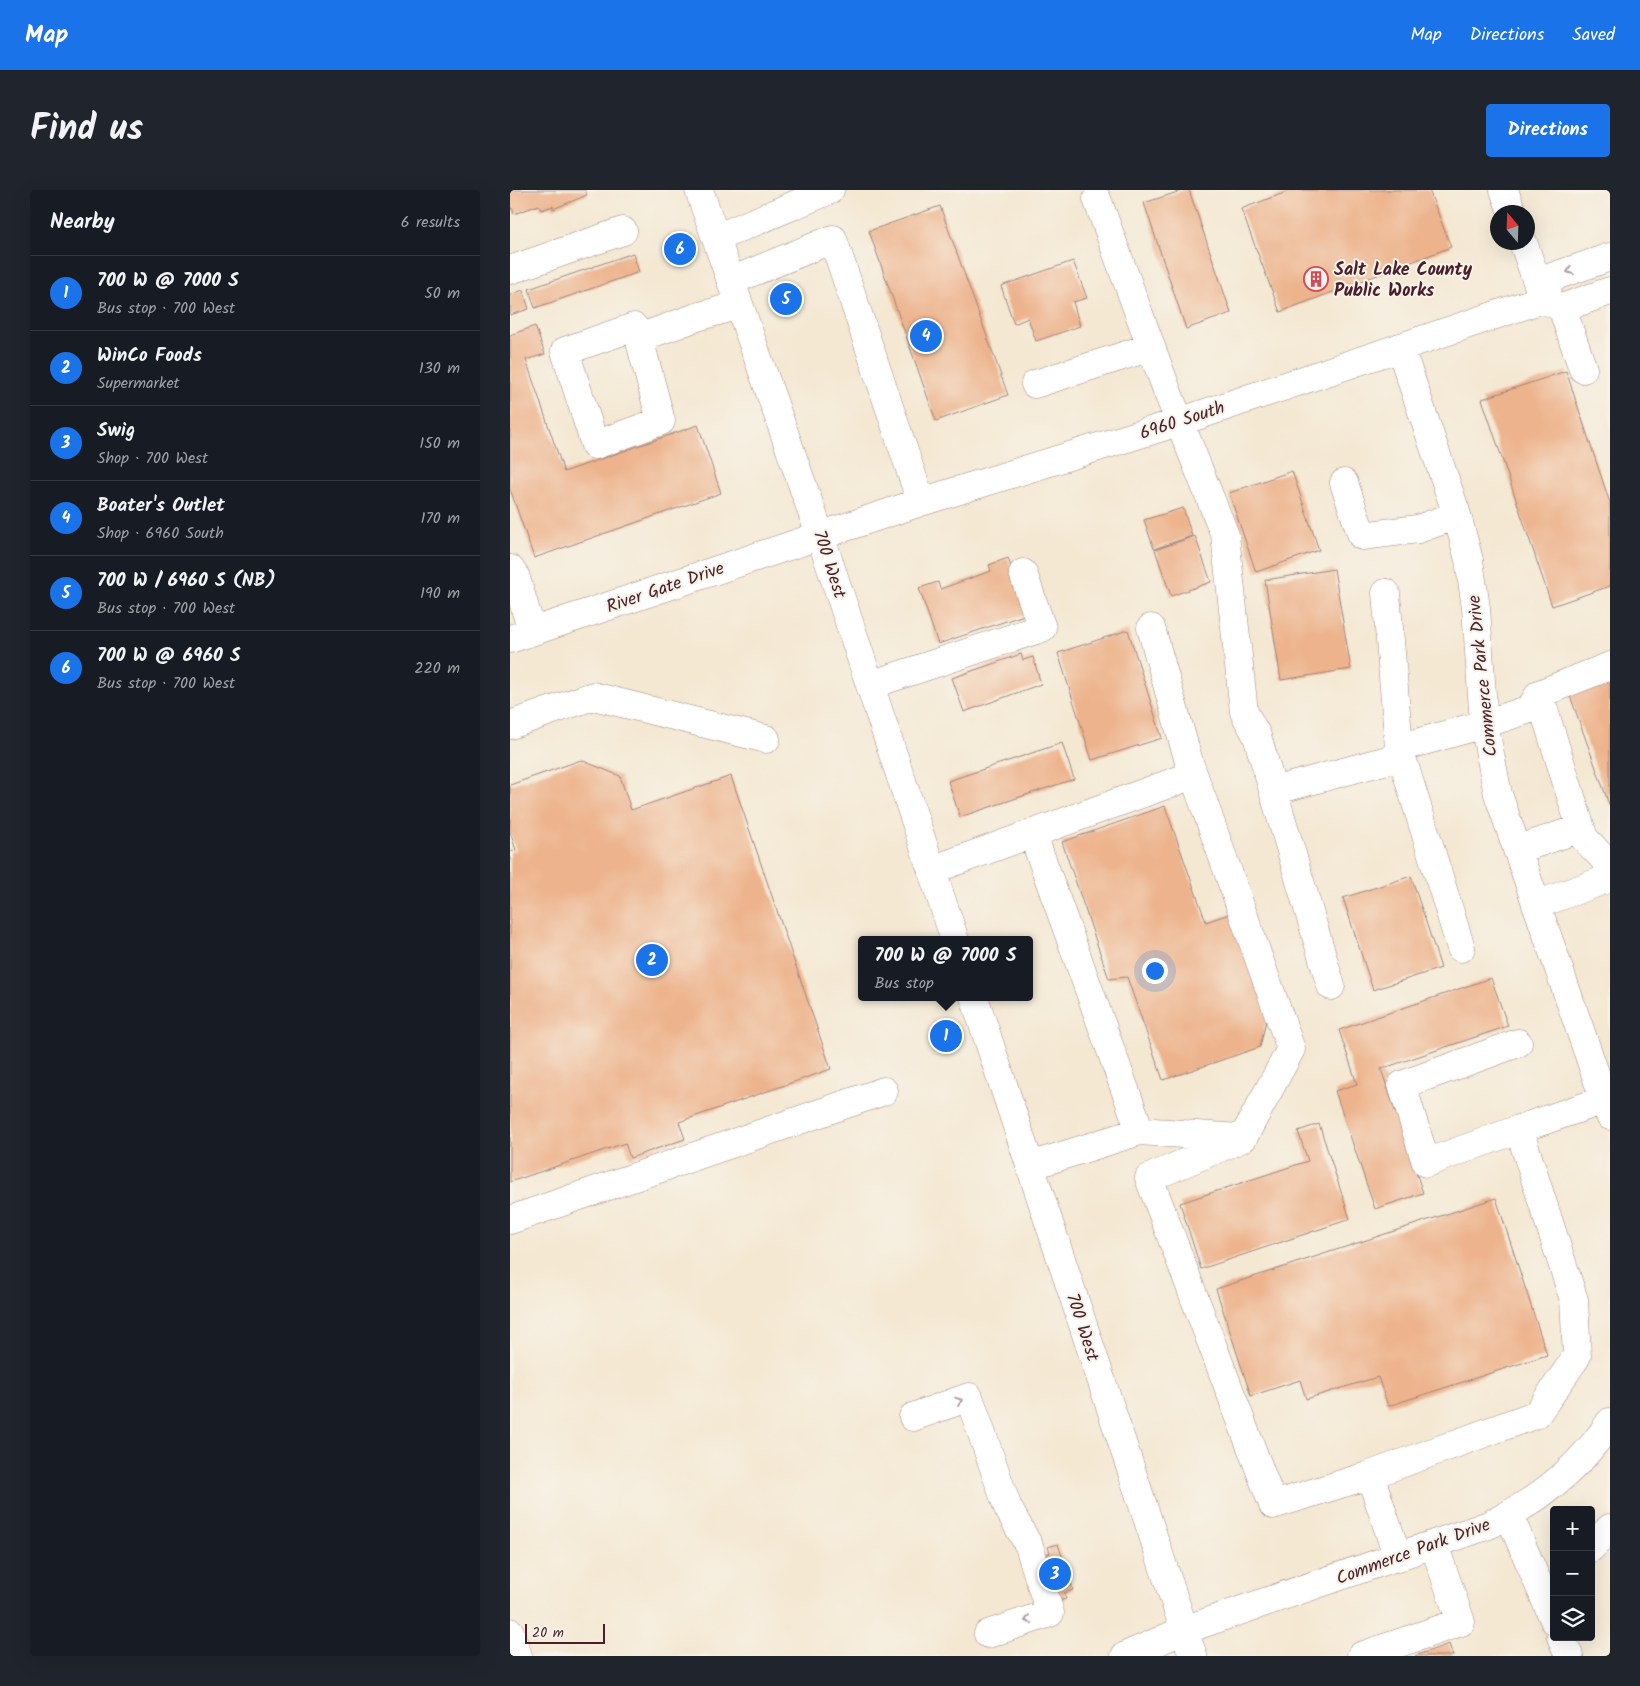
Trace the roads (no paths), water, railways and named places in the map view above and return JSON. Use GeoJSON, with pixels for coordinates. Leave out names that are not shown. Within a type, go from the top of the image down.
{"type":"FeatureCollection","features":[{"type":"Feature","properties":{"kind":"street","name":"700 West"},"geometry":{"type":"LineString","coordinates":[[698,190],[820,536],[954,936]]}},
{"type":"Feature","properties":{"kind":"street"},"geometry":{"type":"LineString","coordinates":[[716,238],[830,190]]}},
{"type":"Feature","properties":{"kind":"street"},"geometry":{"type":"LineString","coordinates":[[1504,190],[1509,205]]}},
{"type":"Feature","properties":{"kind":"street"},"geometry":{"type":"LineString","coordinates":[[1524,205],[1526,190]]}},
{"type":"Feature","properties":{"kind":"street"},"geometry":{"type":"LineString","coordinates":[[1097,199],[1179,422],[1225,535],[1244,712],[1256,736],[1331,986]]}},
{"type":"Feature","properties":{"kind":"street"},"geometry":{"type":"LineString","coordinates":[[510,270],[624,230]]}},
{"type":"Feature","properties":{"kind":"street"},"geometry":{"type":"LineString","coordinates":[[639,338],[697,317],[735,293],[833,239],[922,502]]}},
{"type":"Feature","properties":{"kind":"street"},"geometry":{"type":"LineString","coordinates":[[1527,250],[1583,369]]}},
{"type":"Feature","properties":{"kind":"street"},"geometry":{"type":"LineString","coordinates":[[1552,303],[1552,277],[1610,257]]}},
{"type":"Feature","properties":{"kind":"street","name":"6960 South"},"geometry":{"type":"LineString","coordinates":[[820,536],[922,502],[1179,422],[1400,348],[1552,303],[1610,291]]}},
{"type":"Feature","properties":{"kind":"street"},"geometry":{"type":"LineString","coordinates":[[1035,384],[1151,347]]}},
{"type":"Feature","properties":{"kind":"street","name":"Commerce Park Drive"},"geometry":{"type":"LineString","coordinates":[[1400,348],[1457,515],[1469,560],[1476,608],[1484,724],[1492,771],[1536,904],[1605,1091]]}},
{"type":"Feature","properties":{"kind":"street"},"geometry":{"type":"LineString","coordinates":[[1344,483],[1362,536],[1418,529],[1457,515]]}},
{"type":"Feature","properties":{"kind":"street","name":"River Gate Drive"},"geometry":{"type":"LineString","coordinates":[[521,635],[820,536]]}},
{"type":"Feature","properties":{"kind":"street"},"geometry":{"type":"LineString","coordinates":[[510,569],[515,575],[521,635]]}},
{"type":"Feature","properties":{"kind":"street"},"geometry":{"type":"LineString","coordinates":[[870,685],[1042,628],[1023,573]]}},
{"type":"Feature","properties":{"kind":"street"},"geometry":{"type":"LineString","coordinates":[[1386,593],[1401,752],[1461,948]]}},
{"type":"Feature","properties":{"kind":"street"},"geometry":{"type":"LineString","coordinates":[[1151,628],[1194,775],[1291,1049],[1243,1138],[1150,1178],[1273,1505],[1370,1475],[1537,1414],[1577,1356],[1574,1300],[1519,1129]]}},
{"type":"Feature","properties":{"kind":"street"},"geometry":{"type":"LineString","coordinates":[[1273,790],[1401,752],[1530,709],[1539,694],[1610,666]]}},
{"type":"Feature","properties":{"kind":"street"},"geometry":{"type":"LineString","coordinates":[[1536,904],[1609,868],[1584,838],[1539,694]]}},
{"type":"Feature","properties":{"kind":"street"},"geometry":{"type":"LineString","coordinates":[[510,725],[594,696],[766,739]]}},
{"type":"Feature","properties":{"kind":"street"},"geometry":{"type":"LineString","coordinates":[[932,870],[1033,835],[1194,775]]}},
{"type":"Feature","properties":{"kind":"street"},"geometry":{"type":"LineString","coordinates":[[1518,850],[1581,828]]}},
{"type":"Feature","properties":{"kind":"street"},"geometry":{"type":"LineString","coordinates":[[1033,835],[1140,1131]]}},
{"type":"Feature","properties":{"kind":"street","name":"700 West"},"geometry":{"type":"LineString","coordinates":[[975,1001],[1193,1656]]}},
{"type":"Feature","properties":{"kind":"street"},"geometry":{"type":"LineString","coordinates":[[1518,1043],[1402,1085],[1426,1163],[1519,1129],[1605,1091]]}},
{"type":"Feature","properties":{"kind":"street"},"geometry":{"type":"LineString","coordinates":[[510,1220],[884,1091]]}},
{"type":"Feature","properties":{"kind":"street"},"geometry":{"type":"LineString","coordinates":[[1030,1166],[1140,1131],[1243,1138]]}},
{"type":"Feature","properties":{"kind":"street"},"geometry":{"type":"LineString","coordinates":[[912,1417],[969,1397],[1008,1508],[1030,1546],[1050,1613],[988,1634]]}},
{"type":"Feature","properties":{"kind":"street","name":"Commerce Park Drive"},"geometry":{"type":"LineString","coordinates":[[1125,1656],[1184,1630],[1468,1534],[1509,1515],[1558,1481],[1606,1435]]}},
{"type":"Feature","properties":{"kind":"street"},"geometry":{"type":"LineString","coordinates":[[1370,1475],[1398,1558]]}},
{"type":"Feature","properties":{"kind":"street"},"geometry":{"type":"LineString","coordinates":[[1509,1515],[1550,1600]]}},
{"type":"Feature","properties":{"kind":"street"},"geometry":{"type":"LineString","coordinates":[[1595,1544],[1610,1528]]}},
{"type":"Feature","properties":{"kind":"street"},"geometry":{"type":"LineString","coordinates":[[1361,1656],[1461,1622],[1434,1545]]}},
{"type":"Feature","properties":{"kind":"street"},"geometry":{"type":"LineString","coordinates":[[510,1632],[518,1656]]}},
{"type":"Feature","properties":{"kind":"street"},"geometry":{"type":"LineString","coordinates":[[1563,1641],[1569,1656]]}},
{"type":"Feature","properties":{"kind":"place","name":"700 W @ 6960 S"},"geometry":{"type":"Point","coordinates":[680,249]}},
{"type":"Feature","properties":{"kind":"place","name":"Salt Lake County Public Works"},"geometry":{"type":"Point","coordinates":[1316,279]}},
{"type":"Feature","properties":{"kind":"place","name":"700 W / 6960 S (NB)"},"geometry":{"type":"Point","coordinates":[786,299]}},
{"type":"Feature","properties":{"kind":"place","name":"Boater's Outlet"},"geometry":{"type":"Point","coordinates":[926,336]}},
{"type":"Feature","properties":{"kind":"place","name":"WinCo Foods"},"geometry":{"type":"Point","coordinates":[652,960]}},
{"type":"Feature","properties":{"kind":"place","name":"700 W @ 7000 S"},"geometry":{"type":"Point","coordinates":[946,1036]}},
{"type":"Feature","properties":{"kind":"place","name":"Swig"},"geometry":{"type":"Point","coordinates":[1055,1574]}}]}
